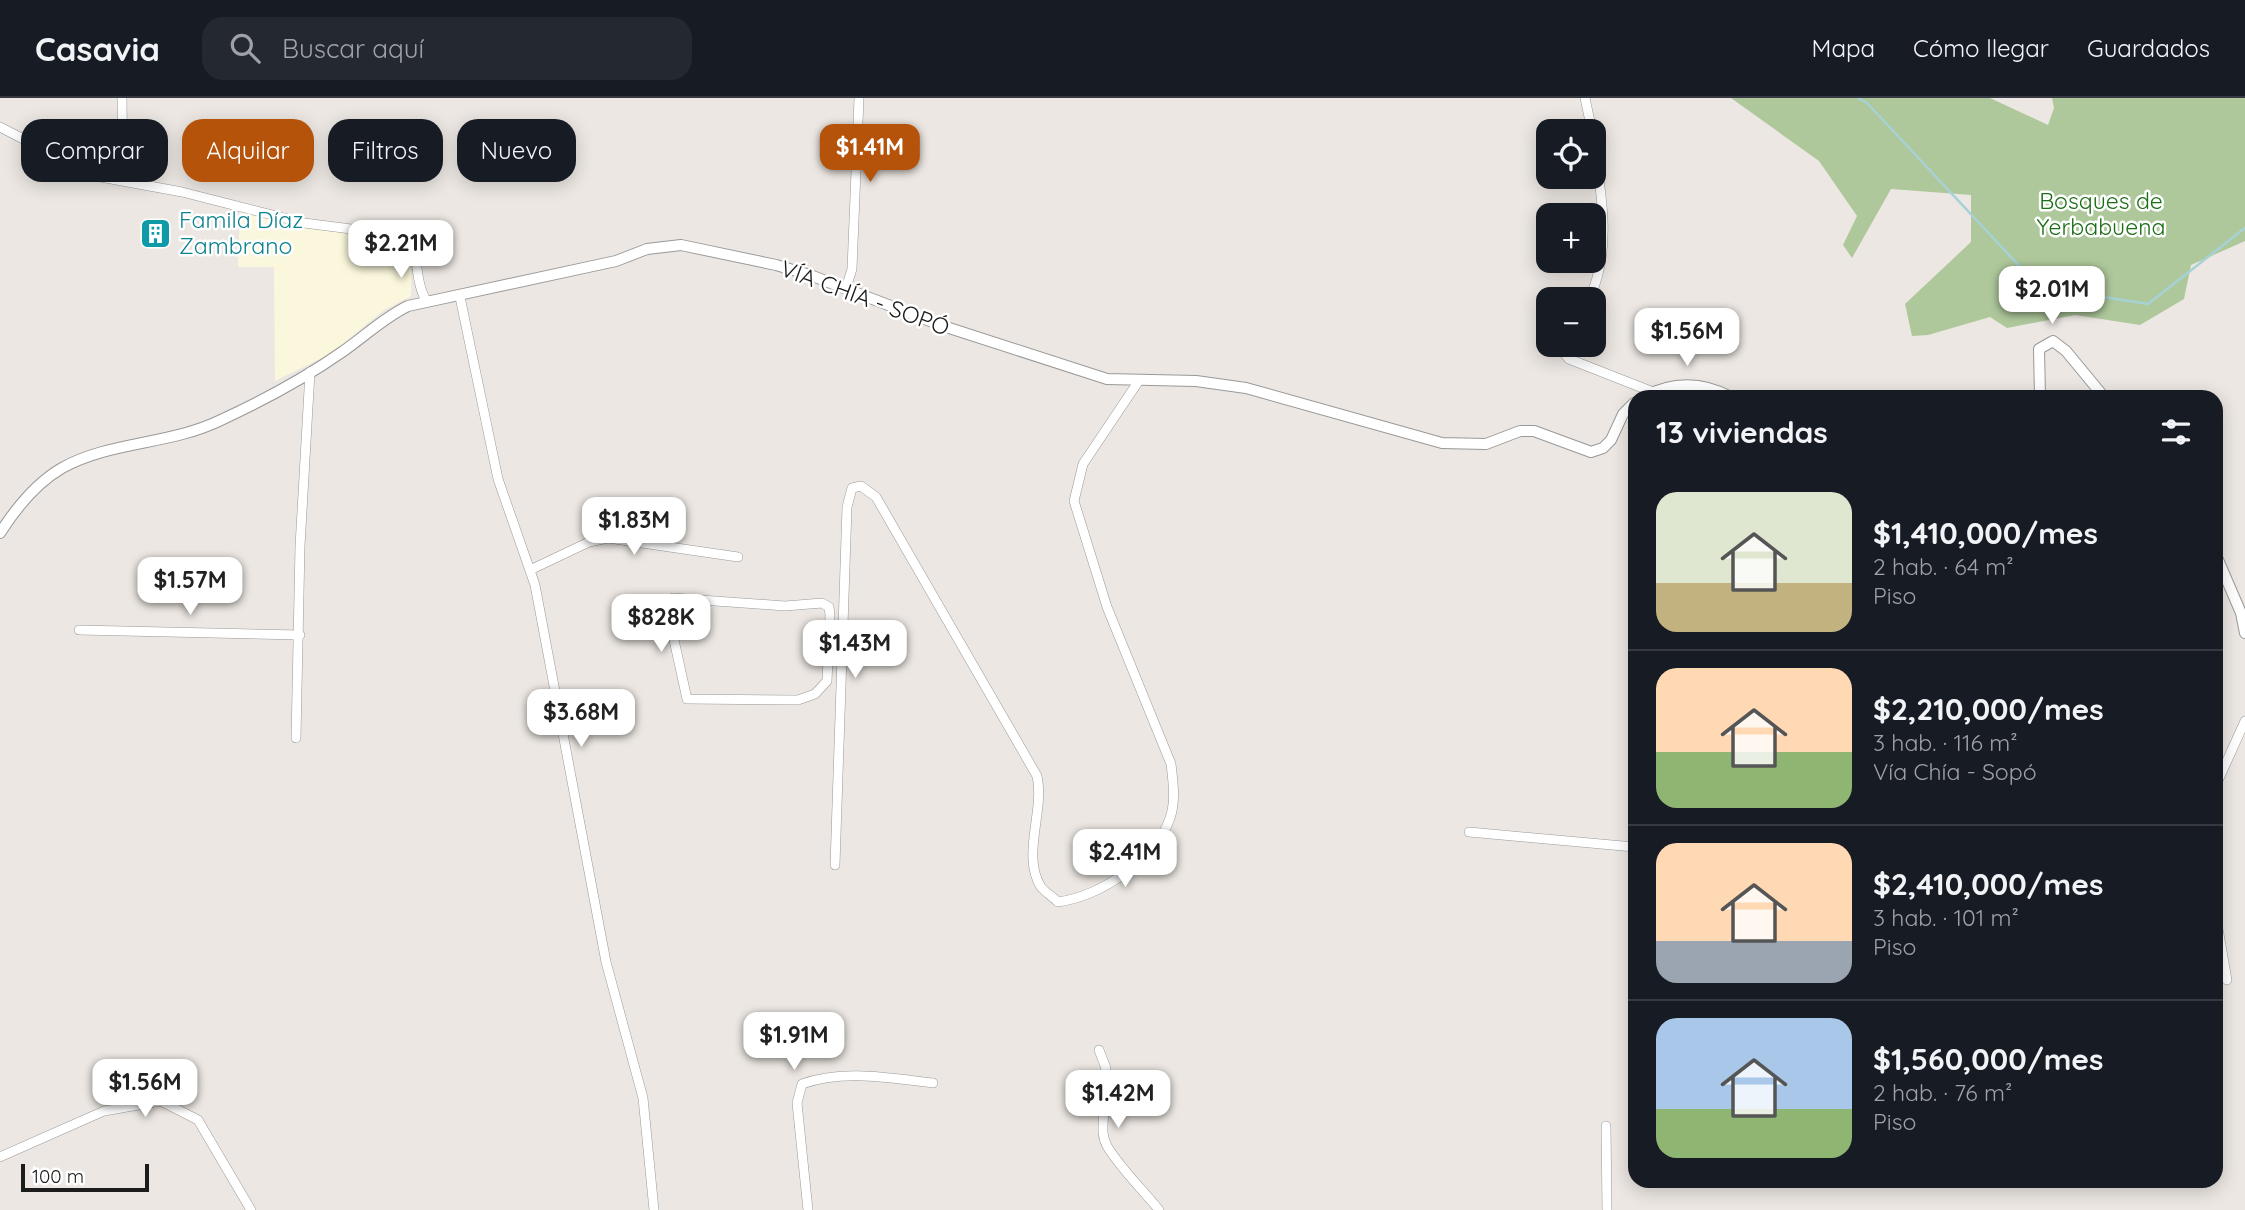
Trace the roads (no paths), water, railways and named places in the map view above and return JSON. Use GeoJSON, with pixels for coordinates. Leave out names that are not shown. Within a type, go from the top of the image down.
{"type":"FeatureCollection","features":[{"type":"Feature","properties":{"kind":"street"},"geometry":{"type":"LineString","coordinates":[[122,98],[122,119]]}},
{"type":"Feature","properties":{"kind":"street"},"geometry":{"type":"LineString","coordinates":[[846,288],[852,269],[859,98]]}},
{"type":"Feature","properties":{"kind":"street"},"geometry":{"type":"LineString","coordinates":[[1585,98],[1589,119]]}},
{"type":"Feature","properties":{"kind":"street"},"geometry":{"type":"LineString","coordinates":[[0,127],[21,139]]}},
{"type":"Feature","properties":{"kind":"street"},"geometry":{"type":"LineString","coordinates":[[131,182],[304,223],[407,236],[413,244],[417,283],[426,302]]}},
{"type":"Feature","properties":{"kind":"street"},"geometry":{"type":"LineString","coordinates":[[1593,287],[1604,231],[1599,189]]}},
{"type":"Feature","properties":{"kind":"street","name":"VÍA CHÍA - SOPÓ"},"geometry":{"type":"LineString","coordinates":[[1,530],[33,490],[53,474],[88,455],[205,427],[310,372],[397,311],[426,302],[460,297],[616,261],[666,245],[681,245],[776,265],[846,288],[897,310],[1051,363],[1107,379],[1138,382],[1196,381],[1256,390],[1442,443],[1486,444],[1520,431],[1534,431],[1591,452],[1603,448],[1611,440],[1628,409]]}},
{"type":"Feature","properties":{"kind":"street"},"geometry":{"type":"LineString","coordinates":[[460,297],[498,479],[530,570],[606,962],[643,1098],[654,1210]]}},
{"type":"Feature","properties":{"kind":"street"},"geometry":{"type":"LineString","coordinates":[[2040,390],[2039,349],[2046,342],[2053,341],[2066,351],[2098,390]]}},
{"type":"Feature","properties":{"kind":"street"},"geometry":{"type":"LineString","coordinates":[[1567,357],[1639,390]]}},
{"type":"Feature","properties":{"kind":"street"},"geometry":{"type":"LineString","coordinates":[[296,738],[300,546],[310,372]]}},
{"type":"Feature","properties":{"kind":"street"},"geometry":{"type":"LineString","coordinates":[[835,865],[846,507],[852,488],[861,486],[876,497],[1037,776],[1041,793],[1034,857],[1041,887],[1058,902],[1077,899],[1114,879],[1156,846],[1171,817],[1171,764],[1107,607],[1074,501],[1083,464],[1138,382]]}},
{"type":"Feature","properties":{"kind":"street"},"geometry":{"type":"LineString","coordinates":[[1661,390],[1684,383],[1717,390]]}},
{"type":"Feature","properties":{"kind":"street"},"geometry":{"type":"LineString","coordinates":[[530,570],[589,542],[608,538],[738,557]]}},
{"type":"Feature","properties":{"kind":"street"},"geometry":{"type":"LineString","coordinates":[[2223,571],[2241,613],[2245,633]]}},
{"type":"Feature","properties":{"kind":"street"},"geometry":{"type":"LineString","coordinates":[[680,598],[785,606],[822,603],[829,607],[828,658],[827,681],[822,689],[807,698],[687,699],[670,621],[669,601],[680,598]]}},
{"type":"Feature","properties":{"kind":"street"},"geometry":{"type":"LineString","coordinates":[[79,630],[300,635]]}},
{"type":"Feature","properties":{"kind":"street"},"geometry":{"type":"LineString","coordinates":[[828,658],[840,659]]}},
{"type":"Feature","properties":{"kind":"street"},"geometry":{"type":"LineString","coordinates":[[2223,770],[2245,721]]}},
{"type":"Feature","properties":{"kind":"street"},"geometry":{"type":"LineString","coordinates":[[1469,832],[1628,846]]}},
{"type":"Feature","properties":{"kind":"street"},"geometry":{"type":"LineString","coordinates":[[2223,958],[2227,981]]}},
{"type":"Feature","properties":{"kind":"street"},"geometry":{"type":"LineString","coordinates":[[1099,1050],[1106,1068],[1099,1094],[1106,1113],[1101,1125],[1107,1145],[1159,1210]]}},
{"type":"Feature","properties":{"kind":"street"},"geometry":{"type":"LineString","coordinates":[[808,1210],[797,1103],[802,1084],[820,1077],[854,1076],[933,1083]]}},
{"type":"Feature","properties":{"kind":"street"},"geometry":{"type":"LineString","coordinates":[[0,1157],[104,1111],[161,1101],[198,1120],[251,1210]]}},
{"type":"Feature","properties":{"kind":"street"},"geometry":{"type":"LineString","coordinates":[[1606,1126],[1607,1210]]}},
{"type":"Feature","properties":{"kind":"waterway"},"geometry":{"type":"LineString","coordinates":[[1858,98],[1867,103],[2039,287],[2148,304],[2245,228]]}},
{"type":"Feature","properties":{"kind":"place","name":"Famila Díaz Zambrano"},"geometry":{"type":"Point","coordinates":[156,233]}},
{"type":"Feature","properties":{"kind":"park label","name":"Bosques de Yerbabuena"},"geometry":{"type":"Point","coordinates":[2101,214]}}]}
